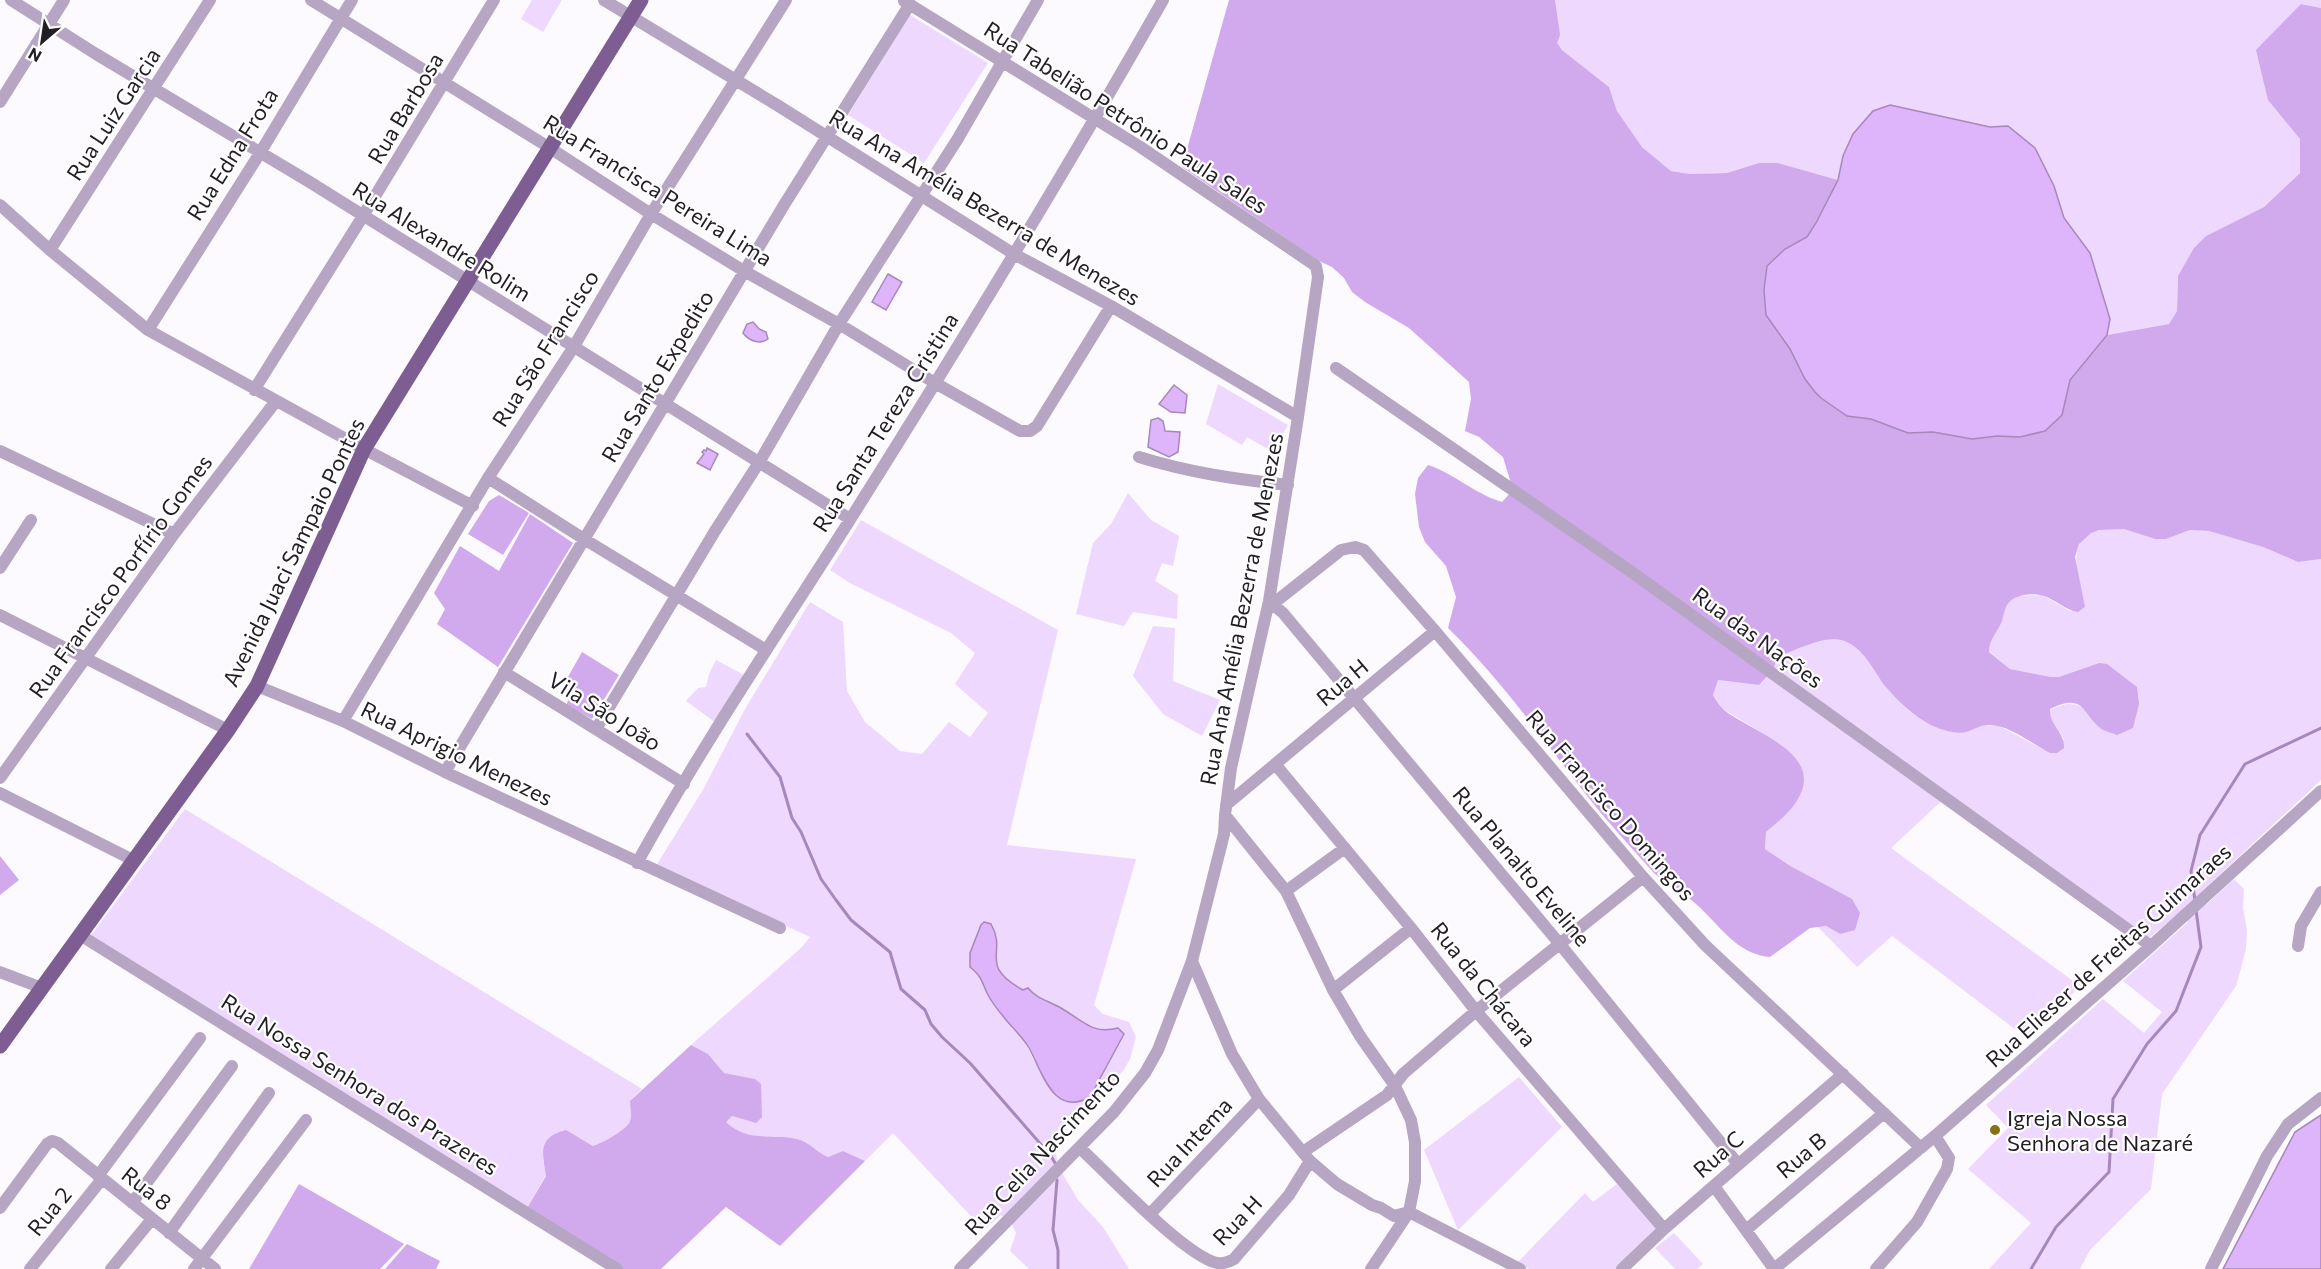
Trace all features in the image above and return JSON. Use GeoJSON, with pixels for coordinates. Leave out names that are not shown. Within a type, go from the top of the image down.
{"type":"FeatureCollection","features":[{"type":"Feature","properties":{"kind":"main road","name":"Avenida Juaci Sampaio Pontes"},"geometry":{"type":"LineString","coordinates":[[0,1046],[228,730],[257,686],[364,449],[641,0]]}},
{"type":"Feature","properties":{"kind":"street","name":"Rua Alexandre Rolim"},"geometry":{"type":"LineString","coordinates":[[11,0],[760,461],[850,519]]}},
{"type":"Feature","properties":{"kind":"street"},"geometry":{"type":"LineString","coordinates":[[0,102],[64,0]]}},
{"type":"Feature","properties":{"kind":"street","name":"Rua Luiz Garcia"},"geometry":{"type":"LineString","coordinates":[[50,250],[210,0]]}},
{"type":"Feature","properties":{"kind":"street","name":"Rua Francisca Pereira Lima"},"geometry":{"type":"LineString","coordinates":[[311,0],[744,271],[839,324],[935,384],[1025,433],[1034,429],[1111,306]]}},
{"type":"Feature","properties":{"kind":"street","name":"Rua Edna Frota"},"geometry":{"type":"LineString","coordinates":[[148,330],[260,153],[352,0]]}},
{"type":"Feature","properties":{"kind":"street","name":"Rua Barbosa"},"geometry":{"type":"LineString","coordinates":[[254,390],[446,83],[494,0]]}},
{"type":"Feature","properties":{"kind":"street","name":"Rua Ana Amélia Bezerra de Menezes"},"geometry":{"type":"LineString","coordinates":[[604,0],[1014,254],[1111,306],[1298,417],[1272,602],[1231,768],[1226,810],[1286,891],[1333,990],[1360,1036],[1395,1086],[1411,1120],[1416,1142],[1415,1181],[1409,1212],[1371,1269]]}},
{"type":"Feature","properties":{"kind":"street","name":"Rua São Francisco"},"geometry":{"type":"LineString","coordinates":[[343,721],[488,478],[573,348],[651,214],[786,0]]}},
{"type":"Feature","properties":{"kind":"street"},"geometry":{"type":"LineString","coordinates":[[596,729],[715,531],[760,461],[839,324],[922,196],[1038,0]]}},
{"type":"Feature","properties":{"kind":"street","name":"Rua Santa Tereza Cristina"},"geometry":{"type":"LineString","coordinates":[[637,863],[766,650],[935,384],[1095,120],[1164,0]]}},
{"type":"Feature","properties":{"kind":"street","name":"Rua Tabelião Petrônio Paula Sales"},"geometry":{"type":"LineString","coordinates":[[906,2],[1138,146],[1316,266],[1318,277],[1298,417]]}},
{"type":"Feature","properties":{"kind":"street","name":"Rua Santo Expedito"},"geometry":{"type":"LineString","coordinates":[[445,772],[744,271],[828,138],[906,2]]}},
{"type":"Feature","properties":{"kind":"street"},"geometry":{"type":"LineString","coordinates":[[0,205],[50,250],[148,330],[254,390],[473,506]]}},
{"type":"Feature","properties":{"kind":"street","name":"Rua das Nações"},"geometry":{"type":"LineString","coordinates":[[1336,368],[1633,573],[2151,945]]}},
{"type":"Feature","properties":{"kind":"street","name":"Rua Francisco Porfírio Gomes"},"geometry":{"type":"LineString","coordinates":[[0,778],[174,534],[276,401]]}},
{"type":"Feature","properties":{"kind":"street"},"geometry":{"type":"LineString","coordinates":[[0,452],[174,534]]}},
{"type":"Feature","properties":{"kind":"street"},"geometry":{"type":"LineString","coordinates":[[1139,457],[1201,474],[1288,485]]}},
{"type":"Feature","properties":{"kind":"street"},"geometry":{"type":"LineString","coordinates":[[488,478],[766,650]]}},
{"type":"Feature","properties":{"kind":"street"},"geometry":{"type":"LineString","coordinates":[[0,568],[31,520]]}},
{"type":"Feature","properties":{"kind":"street","name":"Rua Francisco Domingos"},"geometry":{"type":"LineString","coordinates":[[1272,602],[1338,552],[1355,547],[1364,550],[1436,631],[1643,877],[1704,945],[1921,1148]]}},
{"type":"Feature","properties":{"kind":"street","name":"Rua Planalto Eveline"},"geometry":{"type":"LineString","coordinates":[[1272,602],[1559,943],[1738,1164]]}},
{"type":"Feature","properties":{"kind":"street"},"geometry":{"type":"LineString","coordinates":[[0,615],[228,730]]}},
{"type":"Feature","properties":{"kind":"street","name":"Rua H"},"geometry":{"type":"LineString","coordinates":[[1226,810],[1275,764],[1436,631]]}},
{"type":"Feature","properties":{"kind":"street","name":"Vila São João"},"geometry":{"type":"LineString","coordinates":[[504,672],[684,784]]}},
{"type":"Feature","properties":{"kind":"street","name":"Rua Aprigio Menezes"},"geometry":{"type":"LineString","coordinates":[[257,686],[343,721],[637,863],[780,928]]}},
{"type":"Feature","properties":{"kind":"street","name":"Rua da Chácara"},"geometry":{"type":"LineString","coordinates":[[1275,764],[1411,928],[1476,1011],[1664,1229]]}},
{"type":"Feature","properties":{"kind":"street","name":"Rua Elieser de Freitas Guimaraes"},"geometry":{"type":"LineString","coordinates":[[1774,1269],[1935,1137],[2321,791]]}},
{"type":"Feature","properties":{"kind":"street"},"geometry":{"type":"LineString","coordinates":[[0,793],[133,860]]}},
{"type":"Feature","properties":{"kind":"street","name":"Rua Celia Nascimento"},"geometry":{"type":"LineString","coordinates":[[960,1269],[1114,1112],[1145,1073],[1158,1050],[1192,961],[1224,834],[1226,810]]}},
{"type":"Feature","properties":{"kind":"street"},"geometry":{"type":"LineString","coordinates":[[1286,891],[1345,848]]}},
{"type":"Feature","properties":{"kind":"street","name":"Rua H"},"geometry":{"type":"LineString","coordinates":[[1150,1214],[1202,1256],[1218,1263],[1228,1263],[1234,1259],[1289,1195],[1306,1156],[1387,1095],[1403,1074],[1476,1011],[1643,877]]}},
{"type":"Feature","properties":{"kind":"street"},"geometry":{"type":"LineString","coordinates":[[2298,946],[2301,926],[2321,892]]}},
{"type":"Feature","properties":{"kind":"street"},"geometry":{"type":"LineString","coordinates":[[1333,990],[1411,928]]}},
{"type":"Feature","properties":{"kind":"street","name":"Rua Nossa Senhora dos Prazeres"},"geometry":{"type":"LineString","coordinates":[[80,935],[618,1269]]}},
{"type":"Feature","properties":{"kind":"street"},"geometry":{"type":"LineString","coordinates":[[1192,961],[1232,1054],[1259,1099],[1306,1156],[1337,1184],[1394,1216],[1409,1212],[1520,1269]]}},
{"type":"Feature","properties":{"kind":"street"},"geometry":{"type":"LineString","coordinates":[[0,972],[42,988]]}},
{"type":"Feature","properties":{"kind":"street","name":"Rua 2"},"geometry":{"type":"LineString","coordinates":[[30,1269],[100,1178],[200,1038]]}},
{"type":"Feature","properties":{"kind":"street"},"geometry":{"type":"LineString","coordinates":[[132,1203],[232,1066]]}},
{"type":"Feature","properties":{"kind":"street","name":"Rua C"},"geometry":{"type":"LineString","coordinates":[[1622,1269],[1664,1229],[1843,1074]]}},
{"type":"Feature","properties":{"kind":"street"},"geometry":{"type":"LineString","coordinates":[[169,1233],[269,1093]]}},
{"type":"Feature","properties":{"kind":"street"},"geometry":{"type":"LineString","coordinates":[[2211,1269],[2267,1156],[2288,1124],[2321,1098]]}},
{"type":"Feature","properties":{"kind":"street","name":"Rua Intema"},"geometry":{"type":"LineString","coordinates":[[1150,1214],[1259,1099]]}},
{"type":"Feature","properties":{"kind":"street","name":"Rua B"},"geometry":{"type":"LineString","coordinates":[[1746,1230],[1884,1113]]}},
{"type":"Feature","properties":{"kind":"street"},"geometry":{"type":"LineString","coordinates":[[198,1264],[306,1120]]}},
{"type":"Feature","properties":{"kind":"street"},"geometry":{"type":"LineString","coordinates":[[1876,1269],[1917,1222],[1947,1169],[1949,1158],[1935,1137]]}},
{"type":"Feature","properties":{"kind":"street","name":"Rua 8"},"geometry":{"type":"LineString","coordinates":[[0,1208],[47,1144],[52,1141],[169,1233],[198,1264],[216,1269]]}},
{"type":"Feature","properties":{"kind":"street"},"geometry":{"type":"LineString","coordinates":[[1080,1148],[1150,1214]]}},
{"type":"Feature","properties":{"kind":"street"},"geometry":{"type":"LineString","coordinates":[[1714,1186],[1774,1269]]}},
{"type":"Feature","properties":{"kind":"street"},"geometry":{"type":"LineString","coordinates":[[111,1269],[152,1219]]}},
{"type":"Feature","properties":{"kind":"shaded area"},"geometry":{"type":"Polygon","coordinates":[[[532,0],[562,0],[543,32],[521,19],[532,0]]]}},
{"type":"Feature","properties":{"kind":"shaded area"},"geometry":{"type":"Polygon","coordinates":[[[1229,0],[1555,0],[1560,35],[1557,43],[1562,50],[1609,87],[1617,111],[1642,147],[1671,171],[1690,174],[1727,173],[1759,163],[1778,163],[1838,180],[1807,237],[1785,249],[1767,266],[1764,290],[1805,379],[1821,398],[1847,416],[1871,419],[1908,433],[1933,432],[1972,439],[1997,436],[2020,437],[2067,389],[2070,380],[2107,335],[2169,324],[2177,311],[2178,276],[2194,248],[2206,236],[2264,207],[2300,173],[2300,139],[2268,100],[2256,50],[2301,4],[2321,8],[2321,559],[2298,562],[2263,547],[2209,531],[2190,530],[2166,539],[2155,539],[2124,529],[2099,530],[2091,533],[2079,544],[2075,557],[2085,607],[2078,612],[2044,596],[2033,594],[2017,597],[2006,607],[1989,647],[1989,652],[2010,669],[2059,677],[2099,663],[2107,664],[2137,687],[2139,704],[2133,728],[2117,735],[2103,730],[2077,704],[2062,704],[2050,709],[2052,720],[2064,742],[2064,748],[2057,753],[2050,753],[2003,727],[1983,726],[1958,733],[1931,725],[1918,718],[1900,702],[1861,653],[1849,643],[1841,640],[1818,642],[1779,656],[1772,671],[1759,685],[1718,680],[1713,695],[1723,708],[1786,749],[1798,761],[1804,775],[1802,791],[1790,810],[1766,832],[1765,849],[1792,867],[1852,899],[1860,913],[1855,930],[1840,934],[1826,926],[1810,928],[1770,957],[1747,950],[1729,937],[1691,900],[1654,873],[1596,807],[1504,689],[1448,628],[1456,597],[1446,566],[1425,542],[1419,527],[1415,494],[1418,478],[1428,465],[1502,502],[1513,490],[1503,457],[1479,437],[1465,431],[1471,399],[1469,382],[1409,328],[1352,292],[1344,278],[1332,267],[1317,260],[1182,167],[1229,0]]]}},
{"type":"Feature","properties":{"kind":"shaded area"},"geometry":{"type":"Polygon","coordinates":[[[1555,0],[2321,0],[2321,8],[2301,4],[2268,100],[2300,139],[2300,173],[2264,207],[2206,236],[2178,276],[2177,311],[2169,324],[2107,335],[2110,319],[2090,254],[2064,218],[2054,186],[2008,127],[1990,127],[1843,156],[1838,180],[1778,163],[1759,163],[1727,173],[1690,174],[1671,171],[1642,147],[1617,111],[1609,87],[1562,50],[1557,43],[1555,0]]]}},
{"type":"Feature","properties":{"kind":"shaded area"},"geometry":{"type":"Polygon","coordinates":[[[910,15],[988,63],[924,163],[848,115],[910,15]]]}},
{"type":"Feature","properties":{"kind":"shaded area"},"geometry":{"type":"Polygon","coordinates":[[[1890,105],[1990,127],[2008,126],[2035,148],[2054,186],[2064,218],[2090,253],[2110,319],[2107,335],[2070,380],[2062,415],[2045,431],[2020,437],[1997,436],[1972,439],[1933,432],[1908,433],[1871,419],[1847,416],[1815,392],[1805,379],[1790,349],[1766,315],[1764,290],[1767,266],[1785,249],[1807,237],[1838,180],[1843,156],[1853,134],[1873,111],[1890,105]]]}},
{"type":"Feature","properties":{"kind":"shaded area"},"geometry":{"type":"Polygon","coordinates":[[[888,274],[902,282],[886,310],[872,302],[888,274]]]}},
{"type":"Feature","properties":{"kind":"shaded area"},"geometry":{"type":"Polygon","coordinates":[[[753,322],[759,329],[766,332],[768,339],[758,342],[745,336],[743,333],[747,324],[753,322]]]}},
{"type":"Feature","properties":{"kind":"shaded area"},"geometry":{"type":"Polygon","coordinates":[[[1218,384],[1288,425],[1273,452],[1247,437],[1242,445],[1206,424],[1218,384]]]}},
{"type":"Feature","properties":{"kind":"shaded area"},"geometry":{"type":"Polygon","coordinates":[[[1174,385],[1187,395],[1185,413],[1171,412],[1159,404],[1174,385]]]}},
{"type":"Feature","properties":{"kind":"shaded area"},"geometry":{"type":"Polygon","coordinates":[[[1158,418],[1163,421],[1165,431],[1180,432],[1178,452],[1169,457],[1148,447],[1151,420],[1158,418]]]}},
{"type":"Feature","properties":{"kind":"shaded area"},"geometry":{"type":"Polygon","coordinates":[[[707,448],[718,454],[710,470],[697,463],[704,454],[702,452],[707,448]]]}},
{"type":"Feature","properties":{"kind":"shaded area"},"geometry":{"type":"Polygon","coordinates":[[[1128,493],[1151,520],[1179,536],[1173,566],[1162,563],[1155,581],[1178,595],[1177,619],[1133,612],[1124,626],[1076,614],[1093,543],[1111,524],[1128,493]]]}},
{"type":"Feature","properties":{"kind":"shaded area"},"geometry":{"type":"Polygon","coordinates":[[[499,495],[529,513],[503,555],[468,534],[489,501],[499,495]]]}},
{"type":"Feature","properties":{"kind":"shaded area"},"geometry":{"type":"Polygon","coordinates":[[[530,514],[573,543],[498,667],[437,624],[445,609],[434,593],[460,546],[499,571],[530,514]]]}},
{"type":"Feature","properties":{"kind":"shaded area"},"geometry":{"type":"Polygon","coordinates":[[[861,520],[1058,630],[1007,845],[1136,859],[1094,1005],[1103,1014],[1129,1022],[1136,1037],[1130,1059],[1123,1071],[1084,1115],[1067,1126],[1056,1154],[1058,1166],[1078,1200],[1103,1227],[1129,1269],[1029,1269],[1010,1251],[1016,1233],[1012,1225],[1001,1215],[984,1230],[893,1133],[865,1161],[843,1151],[828,1157],[806,1142],[797,1139],[751,1135],[734,1129],[725,1122],[732,1116],[756,1123],[754,1079],[724,1073],[708,1054],[691,1045],[801,948],[810,937],[656,866],[704,788],[745,709],[810,602],[843,622],[847,691],[865,722],[900,751],[922,754],[949,722],[970,737],[988,713],[955,684],[975,653],[951,633],[850,583],[830,570],[861,520]],[[991,924],[978,931],[970,967],[982,977],[987,993],[1012,1029],[1022,1037],[1046,1084],[1097,1084],[1111,1054],[1121,1041],[1118,1028],[1101,1029],[1087,1025],[1028,988],[1023,990],[1009,981],[997,965],[996,934],[991,924]]]}},
{"type":"Feature","properties":{"kind":"shaded area"},"geometry":{"type":"Polygon","coordinates":[[[2124,529],[2155,539],[2166,539],[2190,530],[2209,531],[2263,547],[2298,562],[2321,559],[2321,780],[2201,892],[2207,904],[2234,879],[2244,889],[2246,949],[2236,986],[2162,1094],[2151,1189],[2090,1250],[2080,1269],[1989,1269],[2031,1223],[1968,1169],[2008,1128],[1986,1105],[2103,999],[2144,1033],[2162,1012],[2123,981],[2188,922],[2183,910],[2149,938],[1949,794],[1891,848],[2080,986],[2028,1039],[1892,936],[1857,967],[1818,927],[1826,926],[1840,934],[1792,867],[1765,849],[1766,832],[1790,810],[1775,741],[1723,709],[1713,695],[1718,680],[1759,685],[1772,671],[1779,656],[1809,644],[1833,639],[1841,640],[1861,652],[1894,696],[1911,713],[1924,721],[1938,727],[1966,732],[1980,725],[1999,726],[2050,753],[2064,739],[2050,718],[2050,710],[2075,704],[2086,711],[2103,729],[2099,663],[2060,677],[2051,677],[2010,669],[1989,651],[1989,643],[2001,622],[2006,606],[2018,596],[2042,595],[2070,611],[2085,608],[2076,562],[2081,541],[2088,534],[2100,530],[2124,529]]]}},
{"type":"Feature","properties":{"kind":"shaded area"},"geometry":{"type":"Polygon","coordinates":[[[1153,626],[1175,628],[1173,681],[1220,700],[1202,736],[1163,714],[1133,676],[1153,626]]]}},
{"type":"Feature","properties":{"kind":"shaded area"},"geometry":{"type":"Polygon","coordinates":[[[582,652],[619,675],[592,719],[566,705],[571,695],[564,684],[582,652]]]}},
{"type":"Feature","properties":{"kind":"shaded area"},"geometry":{"type":"Polygon","coordinates":[[[716,660],[746,676],[716,723],[686,701],[698,688],[706,687],[716,660]]]}},
{"type":"Feature","properties":{"kind":"shaded area"},"geometry":{"type":"Polygon","coordinates":[[[185,809],[642,1089],[630,1101],[631,1116],[628,1125],[614,1136],[593,1146],[580,1138],[543,1159],[546,1175],[526,1210],[89,938],[185,809]]]}},
{"type":"Feature","properties":{"kind":"shaded area"},"geometry":{"type":"Polygon","coordinates":[[[0,856],[19,880],[0,895],[0,856]]]}},
{"type":"Feature","properties":{"kind":"shaded area"},"geometry":{"type":"Polygon","coordinates":[[[984,922],[991,924],[997,943],[997,966],[1009,981],[1023,990],[1028,988],[1039,997],[1094,1028],[1109,1030],[1118,1028],[1124,1034],[1090,1097],[1077,1102],[1067,1101],[1058,1097],[1050,1089],[1029,1048],[996,1008],[979,976],[970,967],[970,953],[984,922]]]}},
{"type":"Feature","properties":{"kind":"shaded area"},"geometry":{"type":"Polygon","coordinates":[[[691,1045],[708,1054],[724,1073],[755,1079],[761,1084],[762,1117],[756,1123],[732,1116],[726,1122],[734,1129],[751,1135],[797,1139],[806,1142],[828,1157],[843,1151],[865,1161],[780,1246],[726,1207],[661,1269],[621,1269],[526,1210],[546,1176],[544,1147],[550,1137],[566,1130],[593,1146],[619,1132],[630,1121],[630,1101],[691,1045]]]}},
{"type":"Feature","properties":{"kind":"shaded area"},"geometry":{"type":"Polygon","coordinates":[[[1519,1077],[1562,1127],[1458,1230],[1424,1150],[1519,1077]]]}},
{"type":"Feature","properties":{"kind":"shaded area"},"geometry":{"type":"Polygon","coordinates":[[[2321,1115],[2321,1269],[2223,1269],[2295,1132],[2321,1115]]]}},
{"type":"Feature","properties":{"kind":"shaded area"},"geometry":{"type":"Polygon","coordinates":[[[299,1184],[404,1244],[380,1269],[249,1269],[299,1184]]]}},
{"type":"Feature","properties":{"kind":"shaded area"},"geometry":{"type":"Polygon","coordinates":[[[1617,1184],[1660,1229],[1618,1269],[1529,1269],[1517,1263],[1585,1193],[1593,1202],[1617,1184]]]}},
{"type":"Feature","properties":{"kind":"shaded area"},"geometry":{"type":"Polygon","coordinates":[[[1674,1233],[1703,1264],[1697,1269],[1675,1269],[1655,1248],[1674,1233]]]}},
{"type":"Feature","properties":{"kind":"shaded area"},"geometry":{"type":"Polygon","coordinates":[[[407,1244],[440,1261],[436,1269],[385,1269],[407,1244]]]}},
{"type":"Feature","properties":{"kind":"waterway"},"geometry":{"type":"LineString","coordinates":[[2195,901],[2191,871],[2200,835],[2245,764],[2321,728]]}},
{"type":"Feature","properties":{"kind":"waterway"},"geometry":{"type":"LineString","coordinates":[[747,734],[780,777],[792,818],[801,832],[821,879],[836,900],[851,920],[890,952],[901,989],[925,1010],[931,1024],[942,1037],[970,1063],[1055,1163]]}},
{"type":"Feature","properties":{"kind":"waterway"},"geometry":{"type":"LineString","coordinates":[[2031,1269],[2056,1227],[2109,1172],[2113,1099],[2147,1044],[2176,1011],[2201,947],[2196,910]]}},
{"type":"Feature","properties":{"kind":"waterway"},"geometry":{"type":"LineString","coordinates":[[1057,1180],[1053,1230],[1058,1250],[1058,1269]]}},
{"type":"Feature","properties":{"kind":"place","name":"Igreja Nossa Senhora de Nazaré"},"geometry":{"type":"Point","coordinates":[1995,1130]}}]}
